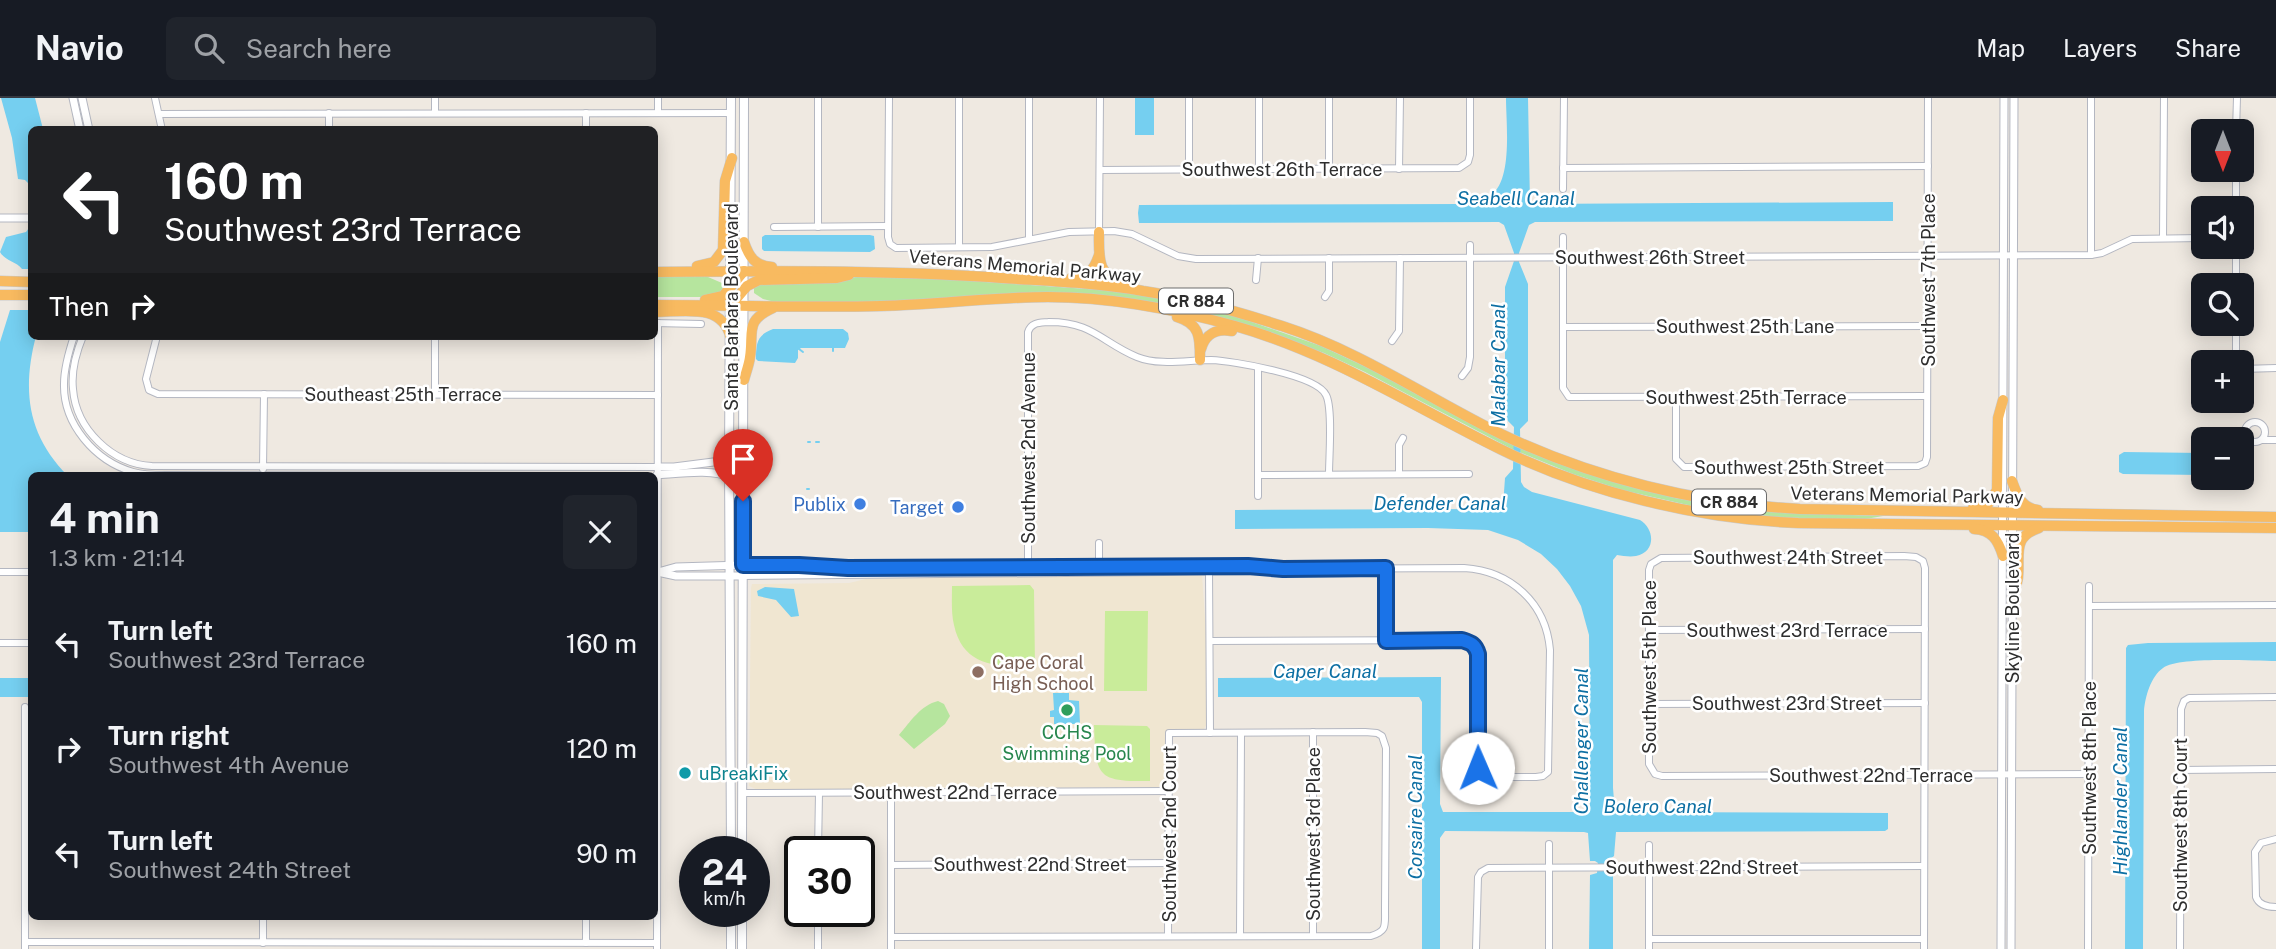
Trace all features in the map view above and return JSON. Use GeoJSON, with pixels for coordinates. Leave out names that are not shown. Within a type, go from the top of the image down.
{"type":"FeatureCollection","features":[{"type":"Feature","properties":{"kind":"highway"},"geometry":{"type":"LineString","coordinates":[[658,269],[702,266],[719,258],[724,247],[725,181],[732,158]]}},
{"type":"Feature","properties":{"kind":"highway"},"geometry":{"type":"LineString","coordinates":[[904,272],[920,268],[1074,279],[1086,276],[1095,268],[1099,254],[1099,232]]}},
{"type":"Feature","properties":{"kind":"highway"},"geometry":{"type":"LineString","coordinates":[[744,242],[752,259],[765,267],[862,267],[877,271]]}},
{"type":"Feature","properties":{"kind":"highway"},"geometry":{"type":"LineString","coordinates":[[1099,254],[1105,274],[1115,282],[1199,297],[1211,300],[1215,306]]}},
{"type":"Feature","properties":{"kind":"highway","name":"Veterans Memorial Parkway"},"geometry":{"type":"LineString","coordinates":[[658,269],[904,272],[1097,285],[1140,290],[1215,306],[1286,327],[1331,345],[1529,446],[1593,470],[1688,495],[1779,508],[2276,517]]}},
{"type":"Feature","properties":{"kind":"highway"},"geometry":{"type":"LineString","coordinates":[[658,299],[714,299],[731,289],[744,271]]}},
{"type":"Feature","properties":{"kind":"highway"},"geometry":{"type":"LineString","coordinates":[[731,305],[744,289],[763,279],[837,278],[862,271]]}},
{"type":"Feature","properties":{"kind":"highway"},"geometry":{"type":"LineString","coordinates":[[0,279],[28,279]]}},
{"type":"Feature","properties":{"kind":"highway"},"geometry":{"type":"LineString","coordinates":[[0,295],[28,295]]}},
{"type":"Feature","properties":{"kind":"highway"},"geometry":{"type":"LineString","coordinates":[[1047,297],[1067,303],[1117,307],[1182,318],[1197,331],[1200,357]]}},
{"type":"Feature","properties":{"kind":"highway","name":"Veterans Memorial Parkway"},"geometry":{"type":"LineString","coordinates":[[658,305],[886,306],[1047,297],[1120,302],[1205,318],[1278,341],[1366,377],[1498,449],[1524,460],[1578,481],[1669,506],[1755,520],[1858,525],[2276,528]]}},
{"type":"Feature","properties":{"kind":"highway"},"geometry":{"type":"LineString","coordinates":[[744,380],[751,356],[753,324],[760,314],[776,306]]}},
{"type":"Feature","properties":{"kind":"highway"},"geometry":{"type":"LineString","coordinates":[[658,312],[713,313],[726,324],[731,338]]}},
{"type":"Feature","properties":{"kind":"highway"},"geometry":{"type":"LineString","coordinates":[[1200,357],[1202,344],[1222,329],[1272,343],[1339,370],[1366,377]]}},
{"type":"Feature","properties":{"kind":"highway"},"geometry":{"type":"LineString","coordinates":[[1937,512],[1979,508],[1990,502],[1996,494],[1998,418],[2003,400]]}},
{"type":"Feature","properties":{"kind":"highway"},"geometry":{"type":"LineString","coordinates":[[2012,481],[2018,498],[2032,509],[2124,511],[2150,516]]}},
{"type":"Feature","properties":{"kind":"highway"},"geometry":{"type":"LineString","coordinates":[[1858,525],[1985,530],[1996,540],[2003,556]]}},
{"type":"Feature","properties":{"kind":"highway"},"geometry":{"type":"LineString","coordinates":[[2012,600],[2018,579],[2019,544],[2027,533],[2046,526]]}},
{"type":"Feature","properties":{"kind":"main road","name":"Santa Barbara Boulevard"},"geometry":{"type":"LineString","coordinates":[[731,98],[731,836]]}},
{"type":"Feature","properties":{"kind":"main road","name":"Santa Barbara Boulevard"},"geometry":{"type":"LineString","coordinates":[[742,836],[746,475],[744,98]]}},
{"type":"Feature","properties":{"kind":"main road"},"geometry":{"type":"LineString","coordinates":[[731,400],[735,414],[734,465],[739,472],[746,475]]}},
{"type":"Feature","properties":{"kind":"main road"},"geometry":{"type":"LineString","coordinates":[[731,927],[731,949]]}},
{"type":"Feature","properties":{"kind":"main road"},"geometry":{"type":"LineString","coordinates":[[742,927],[742,949]]}},
{"type":"Feature","properties":{"kind":"street"},"geometry":{"type":"LineString","coordinates":[[73,98],[79,126]]}},
{"type":"Feature","properties":{"kind":"street"},"geometry":{"type":"LineString","coordinates":[[82,98],[88,126]]}},
{"type":"Feature","properties":{"kind":"street"},"geometry":{"type":"LineString","coordinates":[[155,98],[161,126]]}},
{"type":"Feature","properties":{"kind":"street"},"geometry":{"type":"LineString","coordinates":[[435,98],[435,113]]}},
{"type":"Feature","properties":{"kind":"street"},"geometry":{"type":"LineString","coordinates":[[658,98],[658,113]]}},
{"type":"Feature","properties":{"kind":"street"},"geometry":{"type":"LineString","coordinates":[[818,98],[818,227]]}},
{"type":"Feature","properties":{"kind":"street"},"geometry":{"type":"LineString","coordinates":[[889,98],[888,226],[889,242],[893,247],[992,247],[1069,232],[1099,232],[1100,98]]}},
{"type":"Feature","properties":{"kind":"street"},"geometry":{"type":"LineString","coordinates":[[959,98],[959,247]]}},
{"type":"Feature","properties":{"kind":"street"},"geometry":{"type":"LineString","coordinates":[[1029,98],[1029,239]]}},
{"type":"Feature","properties":{"kind":"street"},"geometry":{"type":"LineString","coordinates":[[1189,98],[1189,170]]}},
{"type":"Feature","properties":{"kind":"street"},"geometry":{"type":"LineString","coordinates":[[1259,98],[1259,169]]}},
{"type":"Feature","properties":{"kind":"street"},"geometry":{"type":"LineString","coordinates":[[1329,98],[1329,169]]}},
{"type":"Feature","properties":{"kind":"street"},"geometry":{"type":"LineString","coordinates":[[1399,169],[1400,98]]}},
{"type":"Feature","properties":{"kind":"street","name":"Southwest 26th Terrace"},"geometry":{"type":"LineString","coordinates":[[1100,170],[1459,168],[1464,166],[1470,155],[1470,98]]}},
{"type":"Feature","properties":{"kind":"street"},"geometry":{"type":"LineString","coordinates":[[1563,189],[1564,98]]}},
{"type":"Feature","properties":{"kind":"street","name":"Southwest 7th Place"},"geometry":{"type":"LineString","coordinates":[[1925,463],[1929,256],[1928,98]]}},
{"type":"Feature","properties":{"kind":"street","name":"Skyline Boulevard"},"geometry":{"type":"LineString","coordinates":[[2004,98],[2003,400],[2008,513]]}},
{"type":"Feature","properties":{"kind":"street","name":"Skyline Boulevard"},"geometry":{"type":"LineString","coordinates":[[2001,949],[2003,556],[2012,481],[2014,98]]}},
{"type":"Feature","properties":{"kind":"street"},"geometry":{"type":"LineString","coordinates":[[2091,98],[2091,255]]}},
{"type":"Feature","properties":{"kind":"street"},"geometry":{"type":"LineString","coordinates":[[2163,238],[2164,98]]}},
{"type":"Feature","properties":{"kind":"street"},"geometry":{"type":"LineString","coordinates":[[2236,98],[2236,119]]}},
{"type":"Feature","properties":{"kind":"street"},"geometry":{"type":"LineString","coordinates":[[329,113],[329,126]]}},
{"type":"Feature","properties":{"kind":"street"},"geometry":{"type":"LineString","coordinates":[[586,113],[586,126]]}},
{"type":"Feature","properties":{"kind":"street"},"geometry":{"type":"LineString","coordinates":[[159,114],[731,113]]}},
{"type":"Feature","properties":{"kind":"street"},"geometry":{"type":"LineString","coordinates":[[1563,168],[1928,166]]}},
{"type":"Feature","properties":{"kind":"street"},"geometry":{"type":"LineString","coordinates":[[0,218],[28,218]]}},
{"type":"Feature","properties":{"kind":"street"},"geometry":{"type":"LineString","coordinates":[[774,227],[888,226]]}},
{"type":"Feature","properties":{"kind":"street","name":"Southwest 26th Street"},"geometry":{"type":"LineString","coordinates":[[1099,232],[1132,234],[1183,257],[1258,258],[2091,255],[2102,253],[2132,239],[2191,238]]}},
{"type":"Feature","properties":{"kind":"street"},"geometry":{"type":"LineString","coordinates":[[1563,237],[1563,327]]}},
{"type":"Feature","properties":{"kind":"street"},"geometry":{"type":"LineString","coordinates":[[1462,376],[1468,368],[1469,357],[1470,245]]}},
{"type":"Feature","properties":{"kind":"street"},"geometry":{"type":"LineString","coordinates":[[1256,280],[1258,258]]}},
{"type":"Feature","properties":{"kind":"street"},"geometry":{"type":"LineString","coordinates":[[1325,297],[1329,291],[1329,258]]}},
{"type":"Feature","properties":{"kind":"street"},"geometry":{"type":"LineString","coordinates":[[1392,341],[1399,331],[1400,258]]}},
{"type":"Feature","properties":{"kind":"street"},"geometry":{"type":"LineString","coordinates":[[658,323],[701,324]]}},
{"type":"Feature","properties":{"kind":"street","name":"Southwest 2nd Avenue"},"geometry":{"type":"LineString","coordinates":[[1028,569],[1028,332],[1031,326],[1040,323],[1073,323],[1146,360],[1200,357]]}},
{"type":"Feature","properties":{"kind":"street","name":"Southwest 25th Lane"},"geometry":{"type":"LineString","coordinates":[[1563,327],[1927,326]]}},
{"type":"Feature","properties":{"kind":"street","name":"Southwest 25th Terrace"},"geometry":{"type":"LineString","coordinates":[[1563,327],[1563,388],[1566,395],[1573,398],[1927,396]]}},
{"type":"Feature","properties":{"kind":"street"},"geometry":{"type":"LineString","coordinates":[[73,340],[65,371],[64,389],[78,431],[99,454],[135,472]]}},
{"type":"Feature","properties":{"kind":"street"},"geometry":{"type":"LineString","coordinates":[[82,340],[73,373],[74,400],[79,415],[97,441],[112,453],[146,466],[599,472]]}},
{"type":"Feature","properties":{"kind":"street","name":"Southeast 25th Terrace"},"geometry":{"type":"LineString","coordinates":[[155,340],[146,379],[149,390],[163,394],[658,395]]}},
{"type":"Feature","properties":{"kind":"street"},"geometry":{"type":"LineString","coordinates":[[435,340],[435,394]]}},
{"type":"Feature","properties":{"kind":"street"},"geometry":{"type":"LineString","coordinates":[[655,472],[658,395],[656,340]]}},
{"type":"Feature","properties":{"kind":"street"},"geometry":{"type":"LineString","coordinates":[[1200,357],[1309,381],[1323,389],[1329,403],[1329,474]]}},
{"type":"Feature","properties":{"kind":"street"},"geometry":{"type":"LineString","coordinates":[[1258,368],[1258,496]]}},
{"type":"Feature","properties":{"kind":"street"},"geometry":{"type":"LineString","coordinates":[[2254,369],[2276,368]]}},
{"type":"Feature","properties":{"kind":"street"},"geometry":{"type":"LineString","coordinates":[[263,472],[264,394]]}},
{"type":"Feature","properties":{"kind":"street","name":"Southwest 25th Street"},"geometry":{"type":"LineString","coordinates":[[1676,397],[1676,459],[1684,467],[1918,466],[1925,463]]}},
{"type":"Feature","properties":{"kind":"street"},"geometry":{"type":"LineString","coordinates":[[1399,474],[1399,445],[1402,438]]}},
{"type":"Feature","properties":{"kind":"street"},"geometry":{"type":"LineString","coordinates":[[2262,440],[2276,440]]}},
{"type":"Feature","properties":{"kind":"street"},"geometry":{"type":"LineString","coordinates":[[658,472],[674,467],[729,460]]}},
{"type":"Feature","properties":{"kind":"street"},"geometry":{"type":"LineString","coordinates":[[658,473],[723,474],[729,478]]}},
{"type":"Feature","properties":{"kind":"street"},"geometry":{"type":"LineString","coordinates":[[1258,475],[1469,474]]}},
{"type":"Feature","properties":{"kind":"street","name":"Skyline Boulevard"},"geometry":{"type":"LineString","coordinates":[[2007,525],[2012,600],[2011,949]]}},
{"type":"Feature","properties":{"kind":"street"},"geometry":{"type":"LineString","coordinates":[[1099,543],[1099,569]]}},
{"type":"Feature","properties":{"kind":"street","name":"Southwest 24th Street"},"geometry":{"type":"LineString","coordinates":[[1656,560],[1904,556],[1920,558],[1925,568],[1925,629]]}},
{"type":"Feature","properties":{"kind":"street","name":"Southwest 5th Place"},"geometry":{"type":"LineString","coordinates":[[1654,774],[1649,764],[1649,570],[1656,560]]}},
{"type":"Feature","properties":{"kind":"street"},"geometry":{"type":"LineString","coordinates":[[658,572],[676,567],[730,565],[1028,569],[1209,569],[1248,566],[1283,569],[1479,569],[1507,579],[1524,593],[1541,616],[1549,644],[1548,772],[1536,777],[1492,777],[1481,773],[1477,761],[1478,654],[1472,643],[1462,640],[1210,641]]}},
{"type":"Feature","properties":{"kind":"street"},"geometry":{"type":"LineString","coordinates":[[776,576],[805,574],[812,571],[814,566]]}},
{"type":"Feature","properties":{"kind":"street"},"geometry":{"type":"LineString","coordinates":[[1386,568],[1386,641]]}},
{"type":"Feature","properties":{"kind":"street"},"geometry":{"type":"LineString","coordinates":[[658,572],[676,576],[776,576],[1028,569]]}},
{"type":"Feature","properties":{"kind":"street"},"geometry":{"type":"LineString","coordinates":[[891,937],[1371,936],[1381,932],[1385,927],[1386,748],[1382,736],[1365,732],[1210,733],[1209,569]]}},
{"type":"Feature","properties":{"kind":"street"},"geometry":{"type":"LineString","coordinates":[[0,572],[28,572]]}},
{"type":"Feature","properties":{"kind":"street","name":"Southwest 8th Place"},"geometry":{"type":"LineString","coordinates":[[2088,949],[2089,586]]}},
{"type":"Feature","properties":{"kind":"street"},"geometry":{"type":"LineString","coordinates":[[2089,606],[2276,605]]}},
{"type":"Feature","properties":{"kind":"street"},"geometry":{"type":"LineString","coordinates":[[1924,949],[1925,629]]}},
{"type":"Feature","properties":{"kind":"street","name":"Southwest 23rd Terrace"},"geometry":{"type":"LineString","coordinates":[[1650,630],[1925,629]]}},
{"type":"Feature","properties":{"kind":"street"},"geometry":{"type":"LineString","coordinates":[[0,643],[28,643]]}},
{"type":"Feature","properties":{"kind":"street","name":"Southwest 8th Court"},"geometry":{"type":"LineString","coordinates":[[2180,949],[2180,709],[2184,701],[2195,697],[2276,697]]}},
{"type":"Feature","properties":{"kind":"street","name":"Southwest 23rd Street"},"geometry":{"type":"LineString","coordinates":[[1650,704],[1925,703]]}},
{"type":"Feature","properties":{"kind":"street"},"geometry":{"type":"LineString","coordinates":[[25,707],[28,732],[28,873],[25,946],[586,943],[657,946],[657,920]]}},
{"type":"Feature","properties":{"kind":"street","name":"Southwest 3rd Place"},"geometry":{"type":"LineString","coordinates":[[1313,732],[1313,936]]}},
{"type":"Feature","properties":{"kind":"street","name":"Southwest 2nd Court"},"geometry":{"type":"LineString","coordinates":[[1168,936],[1169,733],[1210,733]]}},
{"type":"Feature","properties":{"kind":"street"},"geometry":{"type":"LineString","coordinates":[[1240,936],[1241,733]]}},
{"type":"Feature","properties":{"kind":"street"},"geometry":{"type":"LineString","coordinates":[[2180,770],[2276,769]]}},
{"type":"Feature","properties":{"kind":"street","name":"Southwest 22nd Terrace"},"geometry":{"type":"LineString","coordinates":[[1654,774],[2089,774]]}},
{"type":"Feature","properties":{"kind":"street","name":"Southwest 22nd Terrace"},"geometry":{"type":"LineString","coordinates":[[742,793],[1169,791]]}},
{"type":"Feature","properties":{"kind":"street"},"geometry":{"type":"LineString","coordinates":[[891,792],[891,949]]}},
{"type":"Feature","properties":{"kind":"street"},"geometry":{"type":"LineString","coordinates":[[818,836],[819,793]]}},
{"type":"Feature","properties":{"kind":"street"},"geometry":{"type":"LineString","coordinates":[[2276,839],[2261,842],[2255,852],[2256,897],[2268,907],[2276,907]]}},
{"type":"Feature","properties":{"kind":"street"},"geometry":{"type":"LineString","coordinates":[[1549,845],[1549,949]]}},
{"type":"Feature","properties":{"kind":"street"},"geometry":{"type":"LineString","coordinates":[[1648,949],[1649,845]]}},
{"type":"Feature","properties":{"kind":"street","name":"Southwest 22nd Street"},"geometry":{"type":"LineString","coordinates":[[891,865],[1168,863]]}},
{"type":"Feature","properties":{"kind":"street","name":"Southwest 22nd Street"},"geometry":{"type":"LineString","coordinates":[[1476,949],[1478,877],[1481,872],[1494,868],[1924,866]]}},
{"type":"Feature","properties":{"kind":"street"},"geometry":{"type":"LineString","coordinates":[[263,920],[263,943]]}},
{"type":"Feature","properties":{"kind":"street"},"geometry":{"type":"LineString","coordinates":[[586,920],[586,943]]}},
{"type":"Feature","properties":{"kind":"street"},"geometry":{"type":"LineString","coordinates":[[818,927],[818,949]]}},
{"type":"Feature","properties":{"kind":"street"},"geometry":{"type":"LineString","coordinates":[[1649,939],[1924,939]]}},
{"type":"Feature","properties":{"kind":"shaded area","name":"Cape Coral High School"},"geometry":{"type":"Polygon","coordinates":[[[1202,574],[1207,724],[1203,730],[1167,731],[1167,781],[1163,787],[758,790],[749,786],[752,584],[849,583],[866,579],[978,575],[1202,574]]]}},
{"type":"Feature","properties":{"kind":"green space"},"geometry":{"type":"Polygon","coordinates":[[[658,276],[708,277],[722,283],[725,290],[708,297],[658,297],[658,276]]]}},
{"type":"Feature","properties":{"kind":"green space"},"geometry":{"type":"Polygon","coordinates":[[[860,276],[916,277],[1102,290],[1148,296],[1226,313],[1321,346],[1609,480],[1675,498],[1734,508],[1883,516],[1860,520],[1773,517],[1714,511],[1622,490],[1573,474],[1512,449],[1324,353],[1234,321],[1143,301],[775,302],[754,293],[754,287],[761,283],[837,281],[860,276]]]}},
{"type":"Feature","properties":{"kind":"green space"},"geometry":{"type":"Polygon","coordinates":[[[1030,585],[1034,590],[1035,667],[996,665],[974,657],[966,650],[954,625],[952,586],[1030,585]]]}},
{"type":"Feature","properties":{"kind":"green space"},"geometry":{"type":"Polygon","coordinates":[[[1105,611],[1148,611],[1147,691],[1104,691],[1105,611]]]}},
{"type":"Feature","properties":{"kind":"green space"},"geometry":{"type":"Polygon","coordinates":[[[938,701],[944,704],[950,716],[945,724],[914,749],[899,735],[921,710],[938,701]]]}},
{"type":"Feature","properties":{"kind":"green space"},"geometry":{"type":"Polygon","coordinates":[[[1094,725],[1147,726],[1150,729],[1150,781],[1119,780],[1102,772],[1096,755],[1094,725]]]}},
{"type":"Feature","properties":{"kind":"water"},"geometry":{"type":"Polygon","coordinates":[[[1,98],[35,98],[42,126],[28,126],[28,183],[18,179],[12,138],[1,98]]]}},
{"type":"Feature","properties":{"kind":"water"},"geometry":{"type":"Polygon","coordinates":[[[1135,98],[1154,98],[1154,135],[1135,135],[1135,98]]]}},
{"type":"Feature","properties":{"kind":"water","name":"Seabell Canal"},"geometry":{"type":"Polygon","coordinates":[[[1506,98],[1528,98],[1530,204],[1893,202],[1893,221],[1535,222],[1529,225],[1519,253],[1519,262],[1528,284],[1528,421],[1520,429],[1521,482],[1532,492],[1640,520],[1651,534],[1650,545],[1643,554],[1617,555],[1613,560],[1615,812],[1888,813],[1888,829],[1885,831],[1616,832],[1614,856],[1605,863],[1605,873],[1613,875],[1613,949],[1589,949],[1590,875],[1597,873],[1598,863],[1590,861],[1588,833],[1445,831],[1440,838],[1440,949],[1422,949],[1422,702],[1419,697],[1218,697],[1218,678],[1441,677],[1440,804],[1443,812],[1590,812],[1589,635],[1581,606],[1570,586],[1541,554],[1518,540],[1488,530],[1235,529],[1235,510],[1498,509],[1503,506],[1505,478],[1513,469],[1514,427],[1505,418],[1505,287],[1514,253],[1504,225],[1499,222],[1139,223],[1139,205],[1465,204],[1482,200],[1498,188],[1503,177],[1507,150],[1506,98]]]}},
{"type":"Feature","properties":{"kind":"water"},"geometry":{"type":"Polygon","coordinates":[[[28,229],[28,269],[22,269],[0,252],[6,237],[28,229]]]}},
{"type":"Feature","properties":{"kind":"water"},"geometry":{"type":"Polygon","coordinates":[[[870,235],[874,236],[875,249],[870,252],[764,251],[762,237],[870,235]]]}},
{"type":"Feature","properties":{"kind":"water"},"geometry":{"type":"Polygon","coordinates":[[[10,310],[28,310],[28,340],[35,340],[29,375],[31,411],[44,444],[64,472],[28,472],[28,532],[0,532],[0,342],[10,310]]]}},
{"type":"Feature","properties":{"kind":"water"},"geometry":{"type":"Polygon","coordinates":[[[773,329],[843,329],[848,333],[849,339],[845,348],[801,348],[795,363],[758,361],[758,340],[773,329]]]}},
{"type":"Feature","properties":{"kind":"water"},"geometry":{"type":"Polygon","coordinates":[[[2124,452],[2191,453],[2191,475],[2123,474],[2119,472],[2119,455],[2124,452]]]}},
{"type":"Feature","properties":{"kind":"water"},"geometry":{"type":"Polygon","coordinates":[[[765,587],[794,589],[799,616],[791,617],[776,600],[758,596],[757,591],[765,587]]]}},
{"type":"Feature","properties":{"kind":"water"},"geometry":{"type":"Polygon","coordinates":[[[2276,642],[2276,661],[2184,662],[2163,668],[2152,681],[2144,711],[2143,949],[2125,949],[2126,648],[2128,645],[2148,643],[2276,642]]]}},
{"type":"Feature","properties":{"kind":"water"},"geometry":{"type":"Polygon","coordinates":[[[0,678],[28,678],[28,697],[0,697],[0,678]]]}},
{"type":"Feature","properties":{"kind":"water"},"geometry":{"type":"Polygon","coordinates":[[[1053,693],[1069,693],[1069,700],[1079,701],[1080,724],[1054,724],[1054,717],[1050,717],[1050,711],[1054,710],[1053,693]]]}},
{"type":"Feature","properties":{"kind":"waterway"},"geometry":{"type":"LineString","coordinates":[[799,349],[803,352]]}},
{"type":"Feature","properties":{"kind":"place","name":"Publix"},"geometry":{"type":"Point","coordinates":[860,504]}},
{"type":"Feature","properties":{"kind":"place","name":"Target"},"geometry":{"type":"Point","coordinates":[958,507]}},
{"type":"Feature","properties":{"kind":"place","name":"Cape Coral High School"},"geometry":{"type":"Point","coordinates":[978,672]}},
{"type":"Feature","properties":{"kind":"place","name":"CCHS Swimming Pool"},"geometry":{"type":"Point","coordinates":[1067,710]}},
{"type":"Feature","properties":{"kind":"place","name":"uBreakiFix"},"geometry":{"type":"Point","coordinates":[685,773]}},
{"type":"Feature","properties":{"kind":"route"},"geometry":{"type":"LineString","coordinates":[[743,501],[743,565],[799,565],[822,568],[1386,568],[1386,641],[1462,640],[1476,647],[1478,768]]}},
{"type":"Feature","properties":{"kind":"water label","name":"Malabar Canal"},"geometry":{"type":"Point","coordinates":[1498,365]}},
{"type":"Feature","properties":{"kind":"water label","name":"Defender Canal"},"geometry":{"type":"Point","coordinates":[1440,503]}},
{"type":"Feature","properties":{"kind":"water label","name":"Caper Canal"},"geometry":{"type":"Point","coordinates":[1325,671]}},
{"type":"Feature","properties":{"kind":"water label","name":"Challenger Canal"},"geometry":{"type":"Point","coordinates":[1581,741]}},
{"type":"Feature","properties":{"kind":"water label","name":"Highlander Canal"},"geometry":{"type":"Point","coordinates":[2120,801]}},
{"type":"Feature","properties":{"kind":"water label","name":"Bolero Canal"},"geometry":{"type":"Point","coordinates":[1658,806]}},
{"type":"Feature","properties":{"kind":"water label","name":"Corsaire Canal"},"geometry":{"type":"Point","coordinates":[1415,817]}}]}
